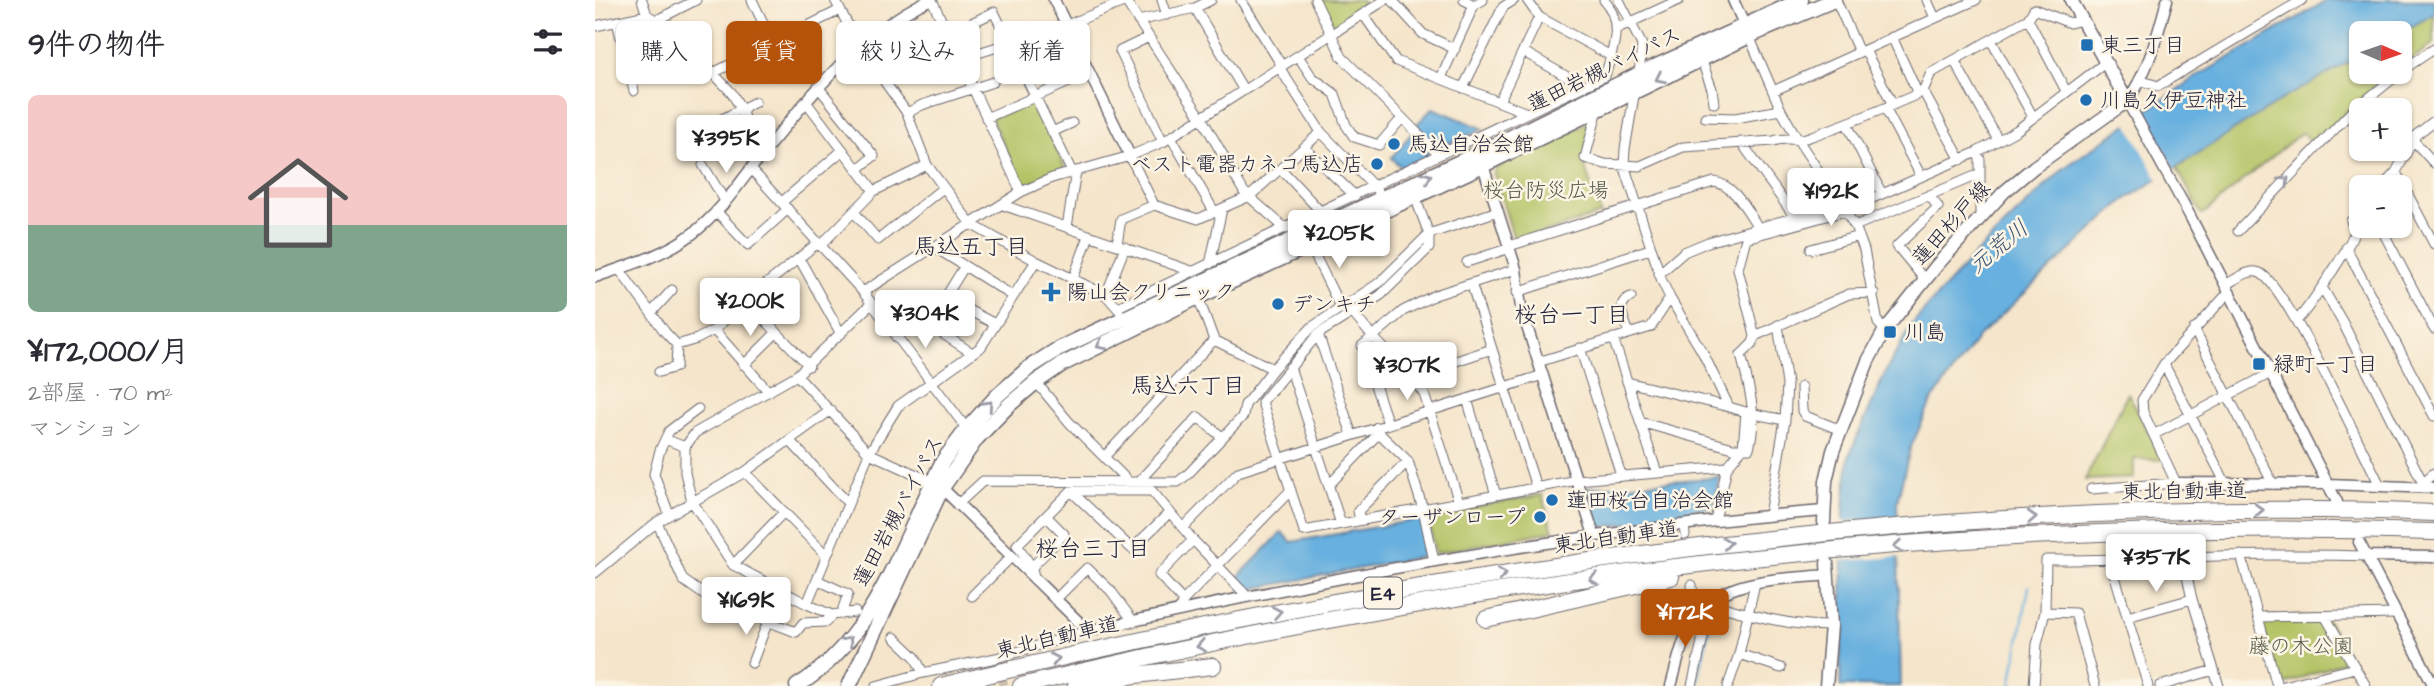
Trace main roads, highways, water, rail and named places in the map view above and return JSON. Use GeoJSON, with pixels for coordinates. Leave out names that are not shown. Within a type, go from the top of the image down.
{"type":"FeatureCollection","features":[{"type":"Feature","properties":{"kind":"highway","name":"蓮田岩槻バイパス"},"geometry":{"type":"LineString","coordinates":[[849,686],[887,606],[938,484],[943,461],[967,429],[1015,379],[1043,358],[1120,312],[1379,192],[1481,159],[1598,108],[1701,58],[1801,0]]}},
{"type":"Feature","properties":{"kind":"highway","name":"蓮田岩槻バイパス"},"geometry":{"type":"LineString","coordinates":[[797,686],[837,655],[865,619],[938,484],[1009,405],[1061,365],[1198,297],[1415,197],[1639,74],[1747,30],[1835,0]]}},
{"type":"Feature","properties":{"kind":"highway","name":"東北自動車道"},"geometry":{"type":"LineString","coordinates":[[941,686],[1130,641],[1390,592],[1826,522],[1963,521],[2118,512],[2275,510],[2434,513]]}},
{"type":"Feature","properties":{"kind":"highway","name":"東北自動車道"},"geometry":{"type":"LineString","coordinates":[[1021,686],[1169,652],[1378,612],[1530,588],[1728,562],[1829,563],[1965,540],[2194,531],[2434,532]]}},
{"type":"Feature","properties":{"kind":"highway"},"geometry":{"type":"LineString","coordinates":[[1486,619],[1655,582],[1728,562]]}},
{"type":"Feature","properties":{"kind":"highway"},"geometry":{"type":"LineString","coordinates":[[1076,686],[1136,675],[1213,666]]}},
{"type":"Feature","properties":{"kind":"main road","name":"蓮田杉戸線"},"geometry":{"type":"LineString","coordinates":[[1826,522],[1829,467],[1868,361],[1885,330],[1925,280],[2004,192],[2034,167],[2129,106],[2071,0]]}},
{"type":"Feature","properties":{"kind":"main road"},"geometry":{"type":"LineString","coordinates":[[1826,686],[1831,626],[1829,563]]}},
{"type":"Feature","properties":{"kind":"water","name":"元荒川"},"geometry":{"type":"Polygon","coordinates":[[[2328,0],[2434,0],[2434,14],[2412,26],[2412,21],[2349,21],[2349,62],[2281,100],[2122,202],[1979,336],[1931,402],[1910,449],[1897,502],[1901,686],[1840,686],[1844,508],[1849,456],[1886,371],[1912,324],[1975,254],[2064,168],[2191,80],[2328,0]]]}},
{"type":"Feature","properties":{"kind":"water"},"geometry":{"type":"Polygon","coordinates":[[[1433,108],[1484,129],[1437,148],[1416,125],[1433,108]]]}},
{"type":"Feature","properties":{"kind":"water"},"geometry":{"type":"Polygon","coordinates":[[[1411,134],[1429,152],[1428,156],[1402,168],[1391,158],[1411,134]]]}},
{"type":"Feature","properties":{"kind":"water"},"geometry":{"type":"Polygon","coordinates":[[[1720,477],[1713,507],[1697,509],[1697,515],[1601,527],[1586,488],[1720,477]]]}},
{"type":"Feature","properties":{"kind":"water"},"geometry":{"type":"Polygon","coordinates":[[[1422,519],[1428,553],[1426,556],[1246,590],[1235,580],[1282,532],[1291,542],[1422,519]]]}},
{"type":"Feature","properties":{"kind":"waterway"},"geometry":{"type":"LineString","coordinates":[[2011,686],[2029,586]]}},
{"type":"Feature","properties":{"kind":"waterway"},"geometry":{"type":"LineString","coordinates":[[1697,684],[1713,609]]}},
{"type":"Feature","properties":{"kind":"tunnel"},"geometry":{"type":"LineString","coordinates":[[998,663],[1004,686]]}},
{"type":"Feature","properties":{"kind":"place","name":"東三丁目"},"geometry":{"type":"Point","coordinates":[2087,45]}},
{"type":"Feature","properties":{"kind":"place","name":"川島久伊豆神社"},"geometry":{"type":"Point","coordinates":[2086,100]}},
{"type":"Feature","properties":{"kind":"place","name":"馬込自治会館"},"geometry":{"type":"Point","coordinates":[1394,144]}},
{"type":"Feature","properties":{"kind":"place","name":"ベスト電器カネコ馬込店"},"geometry":{"type":"Point","coordinates":[1377,164]}},
{"type":"Feature","properties":{"kind":"place","name":"陽山会クリニック"},"geometry":{"type":"Point","coordinates":[1051,292]}},
{"type":"Feature","properties":{"kind":"place","name":"デンキチ"},"geometry":{"type":"Point","coordinates":[1278,304]}},
{"type":"Feature","properties":{"kind":"place","name":"川島"},"geometry":{"type":"Point","coordinates":[1890,332]}},
{"type":"Feature","properties":{"kind":"place","name":"緑町一丁目"},"geometry":{"type":"Point","coordinates":[2259,364]}},
{"type":"Feature","properties":{"kind":"place","name":"蓮田桜台自治会館"},"geometry":{"type":"Point","coordinates":[1552,500]}},
{"type":"Feature","properties":{"kind":"place","name":"ターザンロープ"},"geometry":{"type":"Point","coordinates":[1540,517]}},
{"type":"Feature","properties":{"kind":"district","name":"馬込五丁目"},"geometry":{"type":"Point","coordinates":[971,246]}},
{"type":"Feature","properties":{"kind":"district","name":"桜台一丁目"},"geometry":{"type":"Point","coordinates":[1572,314]}},
{"type":"Feature","properties":{"kind":"district","name":"馬込六丁目"},"geometry":{"type":"Point","coordinates":[1188,385]}},
{"type":"Feature","properties":{"kind":"district","name":"桜台三丁目"},"geometry":{"type":"Point","coordinates":[1093,548]}},
{"type":"Feature","properties":{"kind":"park label","name":"桜台防災広場"},"geometry":{"type":"Point","coordinates":[1546,190]}},
{"type":"Feature","properties":{"kind":"park label","name":"藤の木公園"},"geometry":{"type":"Point","coordinates":[2301,646]}}]}
